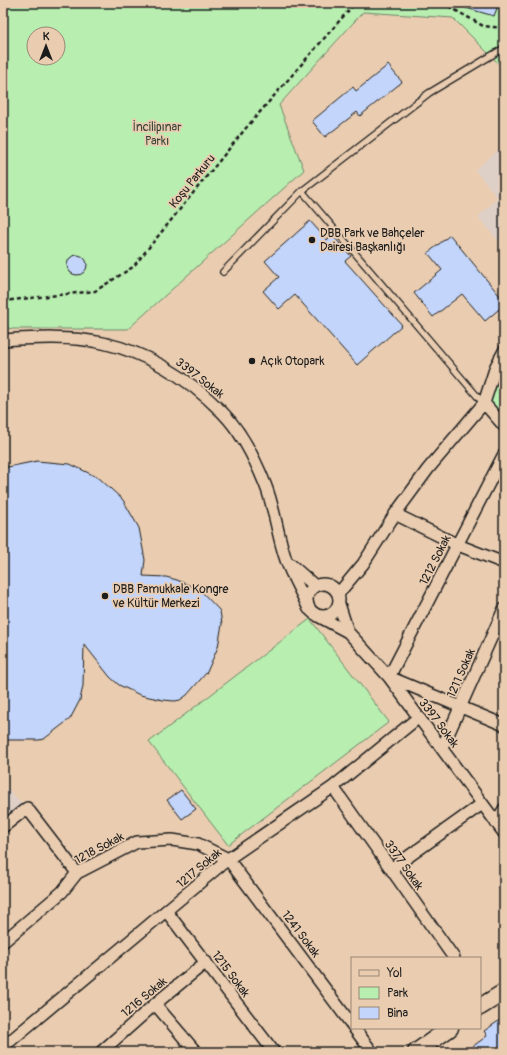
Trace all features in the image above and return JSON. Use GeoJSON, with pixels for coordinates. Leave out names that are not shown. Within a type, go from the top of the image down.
{"type":"FeatureCollection","features":[{"type":"Feature","properties":{"kind":"main road"},"geometry":{"type":"LineString","coordinates":[[482,1001],[504,992]]}},
{"type":"Feature","properties":{"kind":"main road"},"geometry":{"type":"LineString","coordinates":[[416,1052],[449,1029]]}},
{"type":"Feature","properties":{"kind":"street","name":"3397 Sokak"},"geometry":{"type":"LineString","coordinates":[[3,340],[61,338],[102,343],[123,348],[152,360],[182,378],[223,412],[253,456],[266,485],[286,560],[314,613]]}},
{"type":"Feature","properties":{"kind":"street"},"geometry":{"type":"LineString","coordinates":[[314,613],[328,616],[336,609],[338,599],[364,564],[395,514],[428,469],[484,403],[496,366],[504,351]]}},
{"type":"Feature","properties":{"kind":"street"},"geometry":{"type":"LineString","coordinates":[[484,403],[504,426]]}},
{"type":"Feature","properties":{"kind":"street","name":"1212 Sokak"},"geometry":{"type":"LineString","coordinates":[[389,677],[504,454]]}},
{"type":"Feature","properties":{"kind":"street"},"geometry":{"type":"LineString","coordinates":[[395,514],[458,545],[504,563]]}},
{"type":"Feature","properties":{"kind":"street"},"geometry":{"type":"LineString","coordinates":[[286,560],[318,585],[326,584],[331,586],[338,599],[348,632]]}},
{"type":"Feature","properties":{"kind":"street"},"geometry":{"type":"LineString","coordinates":[[348,632],[314,613],[307,604],[308,594],[311,589],[318,585],[352,579]]}},
{"type":"Feature","properties":{"kind":"street","name":"1211 Sokak"},"geometry":{"type":"LineString","coordinates":[[442,748],[504,609]]}},
{"type":"Feature","properties":{"kind":"street","name":"3397 Sokak"},"geometry":{"type":"LineString","coordinates":[[348,632],[389,677],[504,833]]}},
{"type":"Feature","properties":{"kind":"street"},"geometry":{"type":"LineString","coordinates":[[389,677],[504,725]]}},
{"type":"Feature","properties":{"kind":"street","name":"1217 Sokak"},"geometry":{"type":"LineString","coordinates":[[6,1046],[228,859],[333,787],[419,717]]}},
{"type":"Feature","properties":{"kind":"street","name":"3377 Sokak"},"geometry":{"type":"LineString","coordinates":[[333,787],[453,957]]}},
{"type":"Feature","properties":{"kind":"street"},"geometry":{"type":"LineString","coordinates":[[391,869],[482,804]]}},
{"type":"Feature","properties":{"kind":"street"},"geometry":{"type":"LineString","coordinates":[[3,827],[27,808],[78,873]]}},
{"type":"Feature","properties":{"kind":"street"},"geometry":{"type":"LineString","coordinates":[[496,823],[504,809]]}},
{"type":"Feature","properties":{"kind":"street","name":"1218 Sokak"},"geometry":{"type":"LineString","coordinates":[[3,942],[62,892],[78,873],[137,842],[172,840],[198,844],[228,859]]}},
{"type":"Feature","properties":{"kind":"street","name":"1241 Sokak"},"geometry":{"type":"LineString","coordinates":[[228,859],[351,1024]]}},
{"type":"Feature","properties":{"kind":"street","name":"1215 Sokak"},"geometry":{"type":"LineString","coordinates":[[166,912],[274,1052]]}},
{"type":"Feature","properties":{"kind":"street","name":"1216 Sokak"},"geometry":{"type":"LineString","coordinates":[[101,1052],[155,1004],[206,962]]}},
{"type":"Feature","properties":{"kind":"street"},"geometry":{"type":"LineString","coordinates":[[155,1004],[196,1052]]}},
{"type":"Feature","properties":{"kind":"street"},"geometry":{"type":"LineString","coordinates":[[355,1029],[372,1052]]}},
{"type":"Feature","properties":{"kind":"lane"},"geometry":{"type":"LineString","coordinates":[[223,272],[302,191],[430,93],[504,48]]}},
{"type":"Feature","properties":{"kind":"lane"},"geometry":{"type":"LineString","coordinates":[[302,191],[484,403]]}},
{"type":"Feature","properties":{"kind":"path","name":"Koşu Parkuru"},"geometry":{"type":"LineString","coordinates":[[3,301],[95,291],[133,267],[246,128],[354,3]]}},
{"type":"Feature","properties":{"kind":"path"},"geometry":{"type":"LineString","coordinates":[[443,3],[483,26],[504,28]]}},
{"type":"Feature","properties":{"kind":"shaded area"},"geometry":{"type":"Polygon","coordinates":[[[504,145],[504,247],[478,217],[498,198],[475,170],[504,145]]]}},
{"type":"Feature","properties":{"kind":"shaded area"},"geometry":{"type":"Polygon","coordinates":[[[3,785],[27,808],[3,830],[3,785]]]}},
{"type":"Feature","properties":{"kind":"green space","name":"İncilipınar Parkı"},"geometry":{"type":"Polygon","coordinates":[[[3,3],[504,3],[504,69],[453,18],[363,12],[279,105],[304,170],[128,329],[13,329],[3,327],[3,3]]]}},
{"type":"Feature","properties":{"kind":"green space"},"geometry":{"type":"Polygon","coordinates":[[[504,362],[504,435],[476,399],[504,362]]]}},
{"type":"Feature","properties":{"kind":"green space"},"geometry":{"type":"Polygon","coordinates":[[[310,619],[389,722],[228,845],[149,742],[310,619]]]}},
{"type":"Feature","properties":{"kind":"building"},"geometry":{"type":"Polygon","coordinates":[[[460,3],[499,3],[494,16],[459,6],[460,3]]]}},
{"type":"Feature","properties":{"kind":"building"},"geometry":{"type":"Polygon","coordinates":[[[388,65],[402,82],[360,116],[357,112],[325,137],[312,121],[353,87],[356,91],[388,65]]]}},
{"type":"Feature","properties":{"kind":"building"},"geometry":{"type":"Polygon","coordinates":[[[310,221],[327,240],[332,235],[351,256],[345,261],[402,325],[357,365],[295,295],[279,309],[263,291],[279,277],[265,261],[310,221]]]}},
{"type":"Feature","properties":{"kind":"building"},"geometry":{"type":"Polygon","coordinates":[[[450,235],[504,301],[504,305],[485,321],[462,294],[433,317],[414,293],[442,270],[428,253],[450,235]]]}},
{"type":"Feature","properties":{"kind":"building"},"geometry":{"type":"Polygon","coordinates":[[[77,255],[84,258],[87,265],[84,272],[77,275],[70,272],[67,265],[70,258],[77,255]]]}},
{"type":"Feature","properties":{"kind":"building","name":"DBB Pamukkale Kongre ve Kültür Merkezi"},"geometry":{"type":"Polygon","coordinates":[[[37,461],[70,464],[99,478],[123,500],[139,528],[145,560],[143,576],[166,577],[200,590],[220,611],[222,624],[218,647],[207,672],[187,695],[180,700],[175,701],[140,695],[119,685],[110,677],[84,644],[83,686],[80,700],[70,719],[44,739],[9,740],[3,739],[3,468],[37,461]]]}},
{"type":"Feature","properties":{"kind":"building"},"geometry":{"type":"Polygon","coordinates":[[[181,790],[196,809],[182,819],[167,800],[181,790]]]}},
{"type":"Feature","properties":{"kind":"building"},"geometry":{"type":"Polygon","coordinates":[[[500,1020],[504,1026],[504,1052],[465,1052],[487,1036],[484,1031],[500,1020]]]}},
{"type":"Feature","properties":{"kind":"place","name":"DBB Park ve Bahçeler Dairesi Başkanlığı"},"geometry":{"type":"Point","coordinates":[312,240]}},
{"type":"Feature","properties":{"kind":"place","name":"Açık Otopark"},"geometry":{"type":"Point","coordinates":[252,361]}},
{"type":"Feature","properties":{"kind":"place","name":"DBB Pamukkale Kongre ve Kültür Merkezi"},"geometry":{"type":"Point","coordinates":[105,596]}}]}
